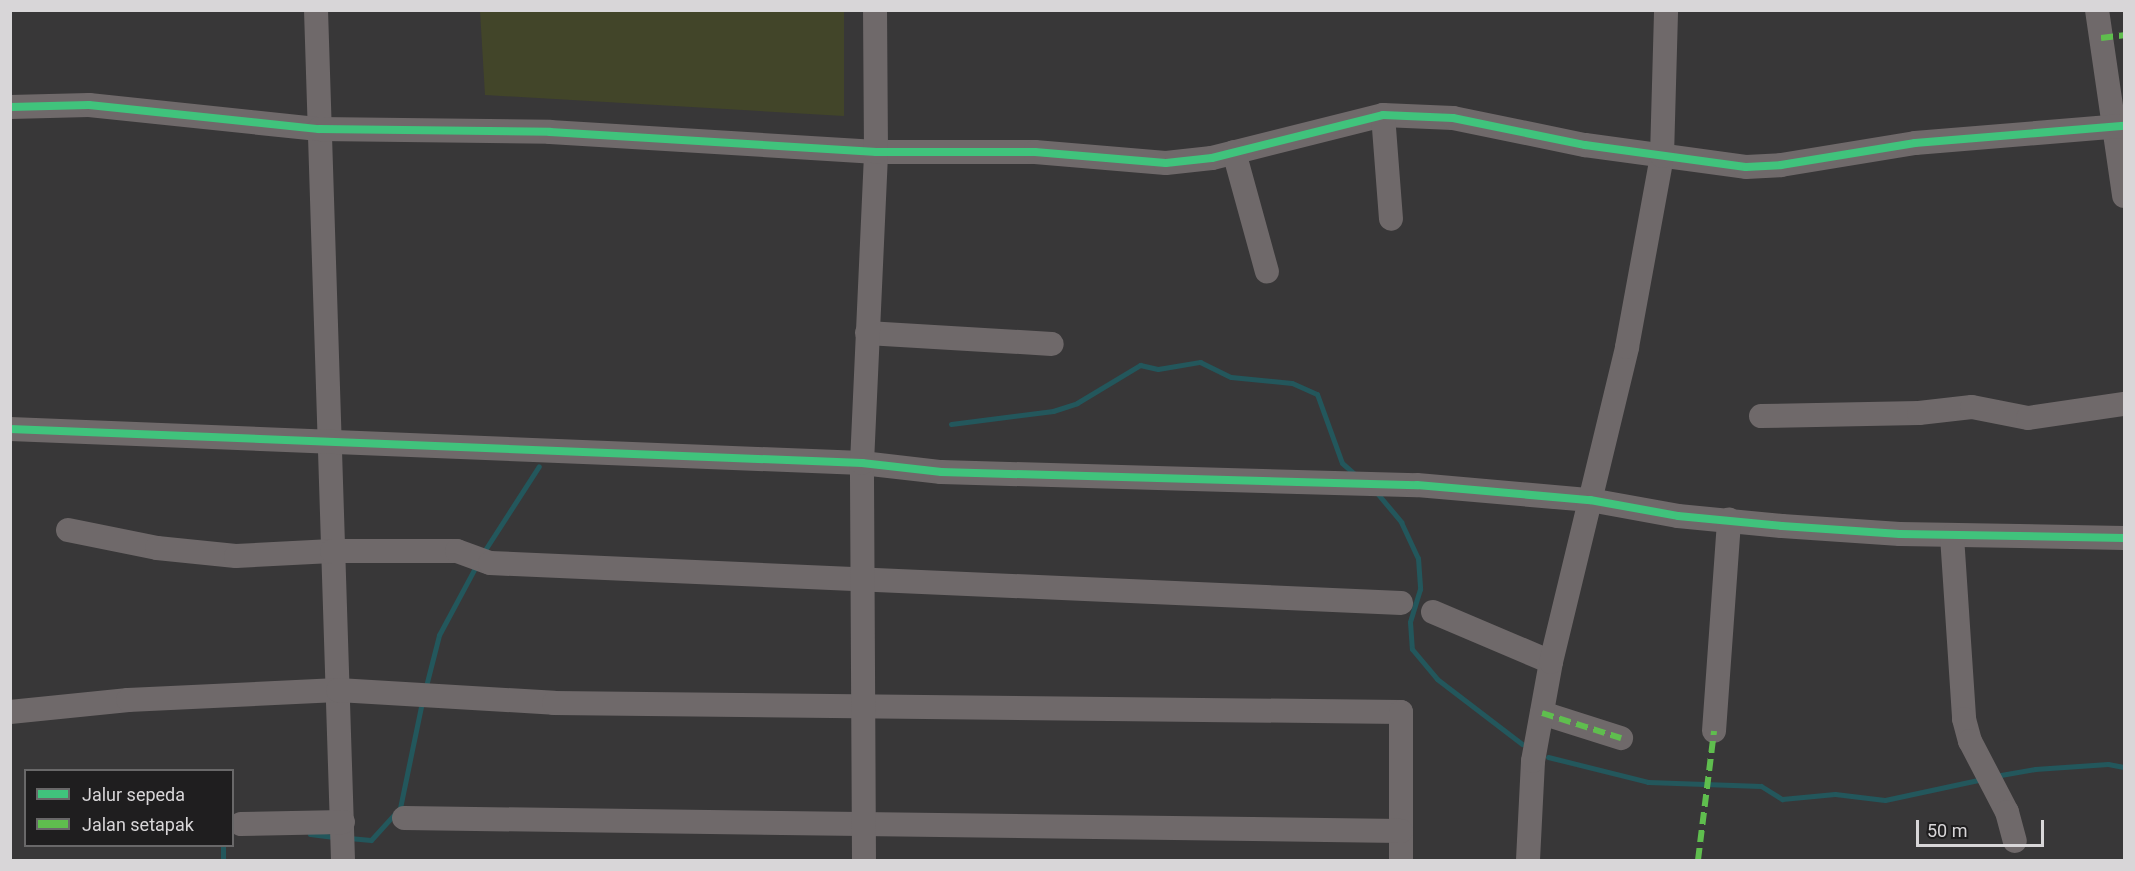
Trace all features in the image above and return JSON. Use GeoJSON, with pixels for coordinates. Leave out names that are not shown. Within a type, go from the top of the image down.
{"type":"FeatureCollection","features":[{"type":"Feature","properties":{"kind":"street"},"geometry":{"type":"LineString","coordinates":[[241,824],[343,839],[327,442],[316,10]]}},
{"type":"Feature","properties":{"kind":"street"},"geometry":{"type":"LineString","coordinates":[[864,861],[862,463],[876,152],[875,10]]}},
{"type":"Feature","properties":{"kind":"street"},"geometry":{"type":"LineString","coordinates":[[1528,861],[1533,761],[1551,662],[1627,347],[1662,156],[1666,10]]}},
{"type":"Feature","properties":{"kind":"street"},"geometry":{"type":"LineString","coordinates":[[2097,10],[2119,127],[2124,196]]}},
{"type":"Feature","properties":{"kind":"street"},"geometry":{"type":"LineString","coordinates":[[10,107],[89,105],[319,129],[550,132],[876,152],[1035,152],[1166,163],[1234,152],[1383,116],[1453,118],[1585,145],[1746,167],[1770,166],[1915,142],[2119,127]]}},
{"type":"Feature","properties":{"kind":"street"},"geometry":{"type":"LineString","coordinates":[[1383,116],[1390,219]]}},
{"type":"Feature","properties":{"kind":"street"},"geometry":{"type":"LineString","coordinates":[[1234,152],[1267,272]]}},
{"type":"Feature","properties":{"kind":"street"},"geometry":{"type":"LineString","coordinates":[[867,333],[1052,344]]}},
{"type":"Feature","properties":{"kind":"street"},"geometry":{"type":"LineString","coordinates":[[1761,416],[1919,413],[1972,407],[2028,418],[2124,404]]}},
{"type":"Feature","properties":{"kind":"street"},"geometry":{"type":"LineString","coordinates":[[10,429],[862,463],[941,472],[1019,472],[1362,485],[1590,500],[1728,520],[1952,536],[2124,538]]}},
{"type":"Feature","properties":{"kind":"street"},"geometry":{"type":"LineString","coordinates":[[1714,731],[1728,520]]}},
{"type":"Feature","properties":{"kind":"street"},"geometry":{"type":"LineString","coordinates":[[68,530],[157,548],[236,556],[332,551],[457,551],[490,563],[1401,603]]}},
{"type":"Feature","properties":{"kind":"street"},"geometry":{"type":"LineString","coordinates":[[1952,536],[1964,719],[1970,741],[2007,812],[2015,841]]}},
{"type":"Feature","properties":{"kind":"street"},"geometry":{"type":"LineString","coordinates":[[1433,612],[1551,662]]}},
{"type":"Feature","properties":{"kind":"street"},"geometry":{"type":"LineString","coordinates":[[10,712],[91,703],[338,690],[554,703],[1401,712],[1401,861]]}},
{"type":"Feature","properties":{"kind":"street"},"geometry":{"type":"LineString","coordinates":[[1542,713],[1622,738]]}},
{"type":"Feature","properties":{"kind":"street"},"geometry":{"type":"LineString","coordinates":[[404,818],[1401,831]]}},
{"type":"Feature","properties":{"kind":"green space"},"geometry":{"type":"Polygon","coordinates":[[[480,11],[844,11],[844,116],[485,95],[480,11]]]}},
{"type":"Feature","properties":{"kind":"waterway"},"geometry":{"type":"LineString","coordinates":[[951,424],[1053,411],[1077,403],[1140,365],[1158,369],[1200,362],[1231,377],[1292,383],[1317,394],[1342,463],[1356,475]]}},
{"type":"Feature","properties":{"kind":"waterway"},"geometry":{"type":"LineString","coordinates":[[483,553],[539,466]]}},
{"type":"Feature","properties":{"kind":"waterway"},"geometry":{"type":"LineString","coordinates":[[1377,493],[1401,522],[1418,558],[1420,589],[1410,622],[1412,649],[1437,679],[1522,744]]}},
{"type":"Feature","properties":{"kind":"waterway"},"geometry":{"type":"LineString","coordinates":[[425,690],[439,635],[477,564]]}},
{"type":"Feature","properties":{"kind":"waterway"},"geometry":{"type":"LineString","coordinates":[[349,838],[371,840],[400,808],[422,702]]}},
{"type":"Feature","properties":{"kind":"waterway"},"geometry":{"type":"LineString","coordinates":[[1548,757],[1648,782],[1761,786],[1782,799],[1835,794],[1885,800],[1983,779]]}},
{"type":"Feature","properties":{"kind":"waterway"},"geometry":{"type":"LineString","coordinates":[[1995,776],[2035,769],[2108,764],[2124,767]]}},
{"type":"Feature","properties":{"kind":"waterway"},"geometry":{"type":"LineString","coordinates":[[310,834],[336,837]]}},
{"type":"Feature","properties":{"kind":"waterway"},"geometry":{"type":"LineString","coordinates":[[223,847],[223,860]]}},
{"type":"Feature","properties":{"kind":"marked path"},"geometry":{"type":"LineString","coordinates":[[2101,38],[2124,35]]}},
{"type":"Feature","properties":{"kind":"marked path"},"geometry":{"type":"LineString","coordinates":[[1542,713],[1621,738]]}},
{"type":"Feature","properties":{"kind":"marked path"},"geometry":{"type":"LineString","coordinates":[[1698,860],[1714,731]]}},
{"type":"Feature","properties":{"kind":"cycle path"},"geometry":{"type":"LineString","coordinates":[[10,107],[89,105],[319,129],[550,132],[876,152],[1035,152],[1166,163],[1212,158],[1383,115],[1453,118],[1585,145],[1746,167],[1781,165],[1915,143],[2124,126]]}},
{"type":"Feature","properties":{"kind":"cycle path"},"geometry":{"type":"LineString","coordinates":[[10,429],[862,463],[941,472],[1417,485],[1590,500],[1678,516],[1782,526],[1900,534],[2124,538]]}}]}
